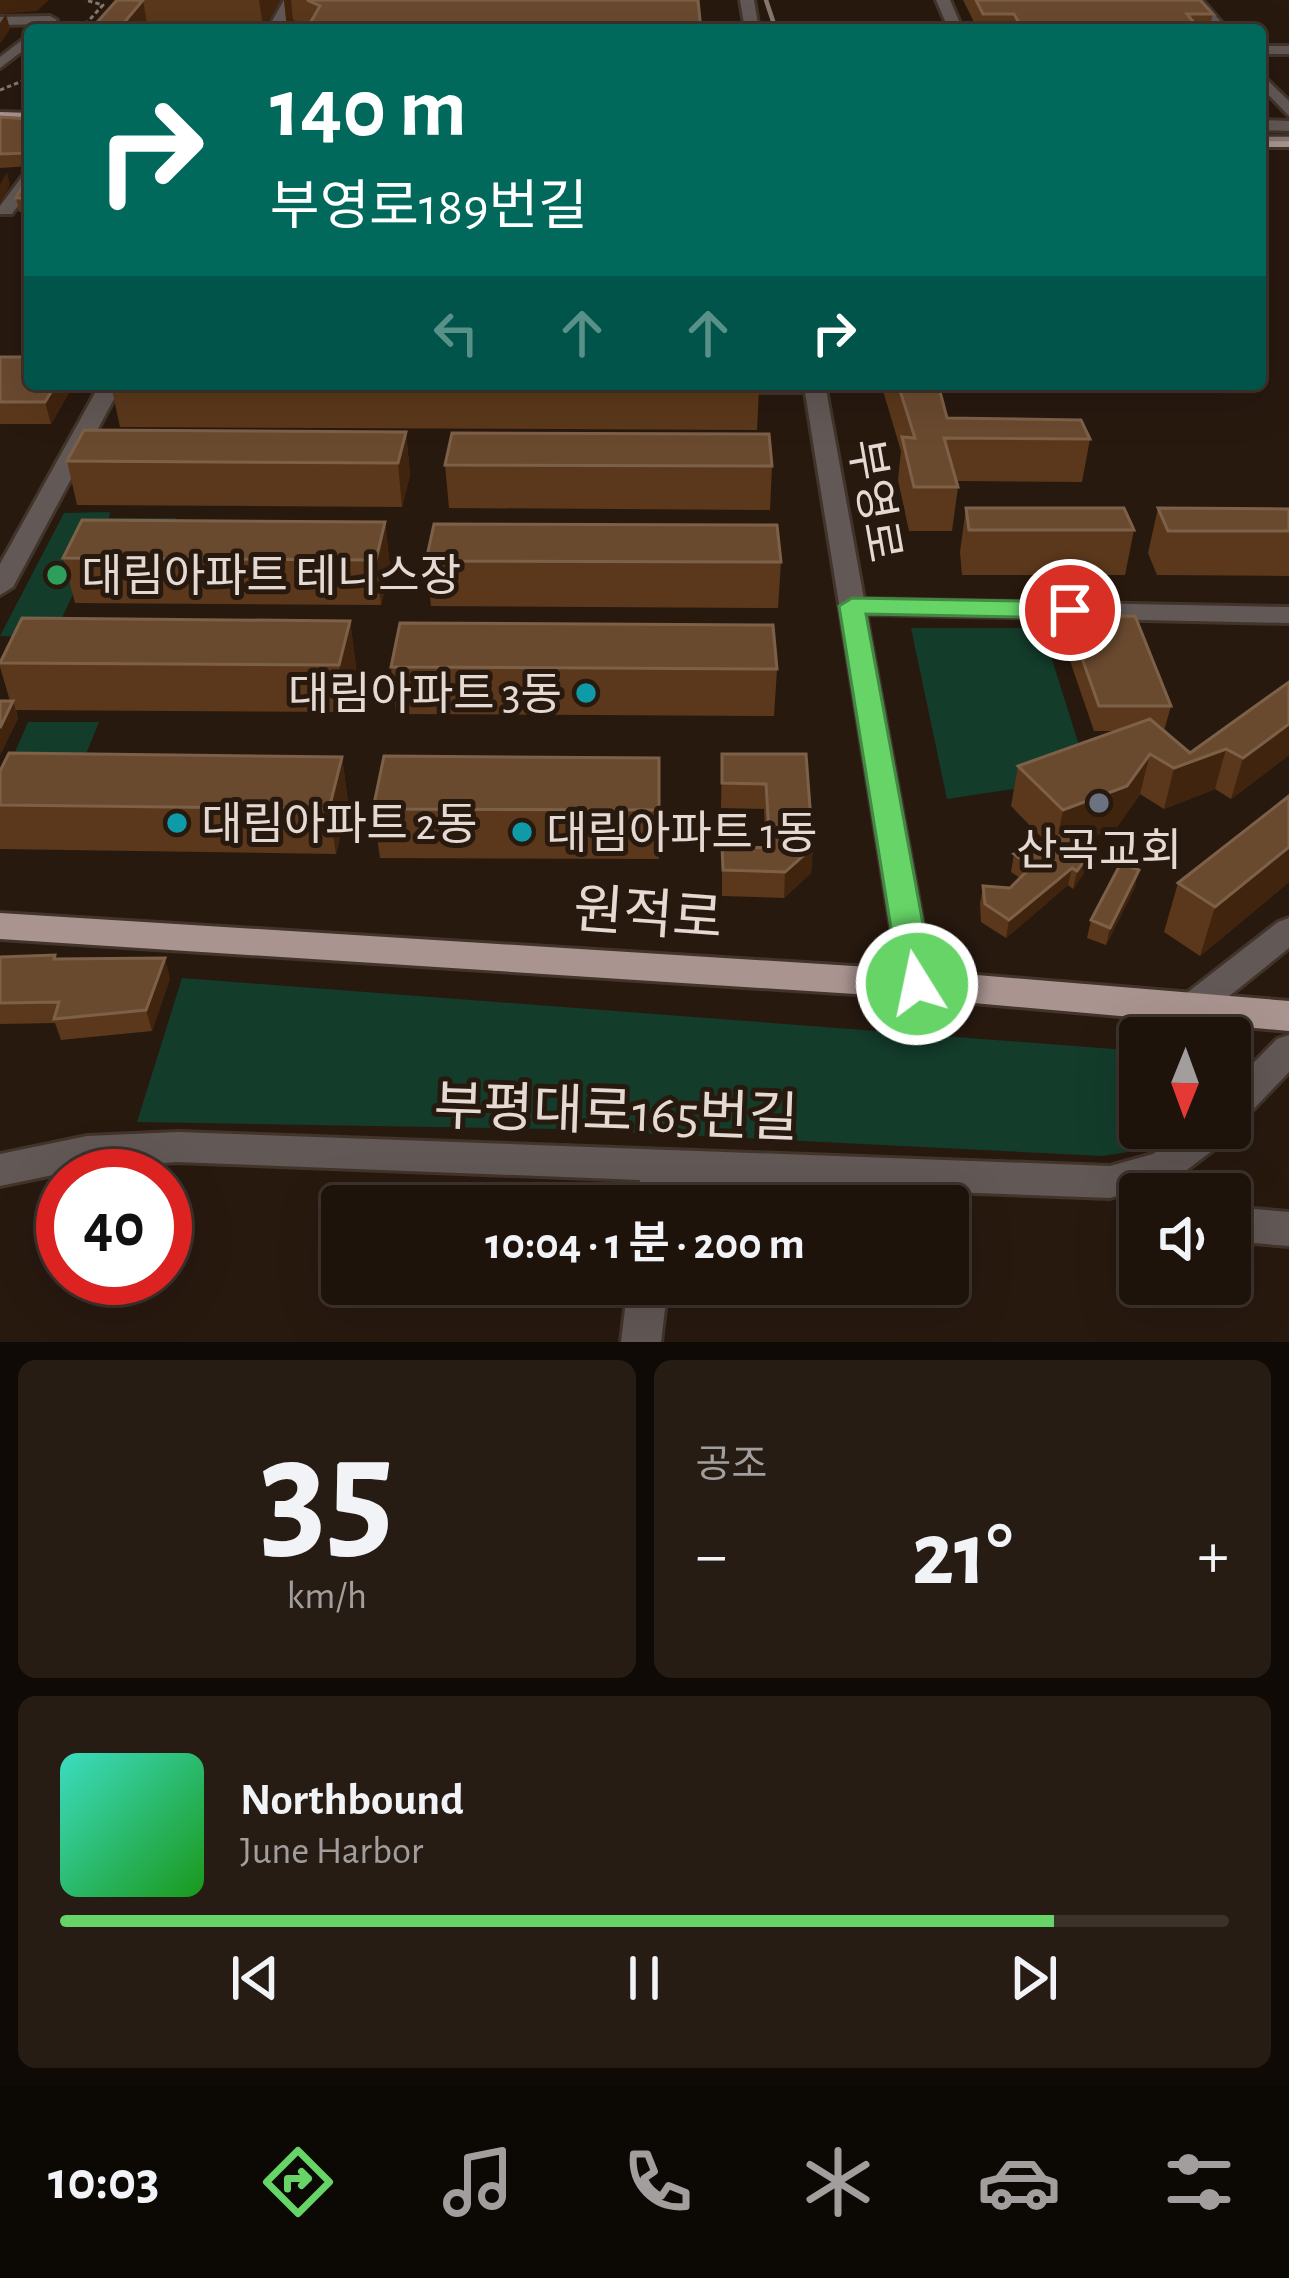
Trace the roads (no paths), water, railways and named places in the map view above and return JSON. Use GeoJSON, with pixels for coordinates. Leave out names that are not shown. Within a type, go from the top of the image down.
{"type":"FeatureCollection","features":[{"type":"Feature","properties":{"kind":"main road","name":"원적로"},"geometry":{"type":"LineString","coordinates":[[0,926],[917,984],[1289,1016]]}},
{"type":"Feature","properties":{"kind":"street"},"geometry":{"type":"LineString","coordinates":[[1195,0],[1216,24]]}},
{"type":"Feature","properties":{"kind":"street"},"geometry":{"type":"LineString","coordinates":[[0,21],[49,20]]}},
{"type":"Feature","properties":{"kind":"street"},"geometry":{"type":"LineString","coordinates":[[0,64],[24,44]]}},
{"type":"Feature","properties":{"kind":"street"},"geometry":{"type":"LineString","coordinates":[[1266,83],[1289,111]]}},
{"type":"Feature","properties":{"kind":"street"},"geometry":{"type":"LineString","coordinates":[[7,210],[24,186]]}},
{"type":"Feature","properties":{"kind":"street"},"geometry":{"type":"LineString","coordinates":[[0,587],[108,390]]}},
{"type":"Feature","properties":{"kind":"street","name":"부영로"},"geometry":{"type":"LineString","coordinates":[[815,390],[917,984]]}},
{"type":"Feature","properties":{"kind":"street"},"geometry":{"type":"LineString","coordinates":[[852,606],[1289,615]]}},
{"type":"Feature","properties":{"kind":"street"},"geometry":{"type":"LineString","coordinates":[[1191,1008],[1289,931]]}},
{"type":"Feature","properties":{"kind":"street"},"geometry":{"type":"LineString","coordinates":[[1251,1088],[1289,1049]]}},
{"type":"Feature","properties":{"kind":"street","name":"부평대로165번길"},"geometry":{"type":"LineString","coordinates":[[0,1170],[87,1152],[178,1147],[1119,1183]]}},
{"type":"Feature","properties":{"kind":"street","name":"부평대로165번길"},"geometry":{"type":"LineString","coordinates":[[1166,1173],[1191,1149]]}},
{"type":"Feature","properties":{"kind":"street"},"geometry":{"type":"LineString","coordinates":[[658,1185],[660,1166]]}},
{"type":"Feature","properties":{"kind":"street"},"geometry":{"type":"LineString","coordinates":[[1251,1226],[1289,1229]]}},
{"type":"Feature","properties":{"kind":"street"},"geometry":{"type":"LineString","coordinates":[[641,1342],[645,1305]]}},
{"type":"Feature","properties":{"kind":"railway"},"geometry":{"type":"LineString","coordinates":[[766,0],[774,24]]}},
{"type":"Feature","properties":{"kind":"railway"},"geometry":{"type":"LineString","coordinates":[[1266,139],[1289,139]]}},
{"type":"Feature","properties":{"kind":"place","name":"대림아파트 테니스장"},"geometry":{"type":"Point","coordinates":[57,575]}},
{"type":"Feature","properties":{"kind":"place","name":"대림아파트 3동"},"geometry":{"type":"Point","coordinates":[586,693]}},
{"type":"Feature","properties":{"kind":"place","name":"산곡교회"},"geometry":{"type":"Point","coordinates":[1099,803]}},
{"type":"Feature","properties":{"kind":"place","name":"대림아파트 2동"},"geometry":{"type":"Point","coordinates":[177,823]}},
{"type":"Feature","properties":{"kind":"place","name":"대림아파트 1동"},"geometry":{"type":"Point","coordinates":[522,832]}}]}
